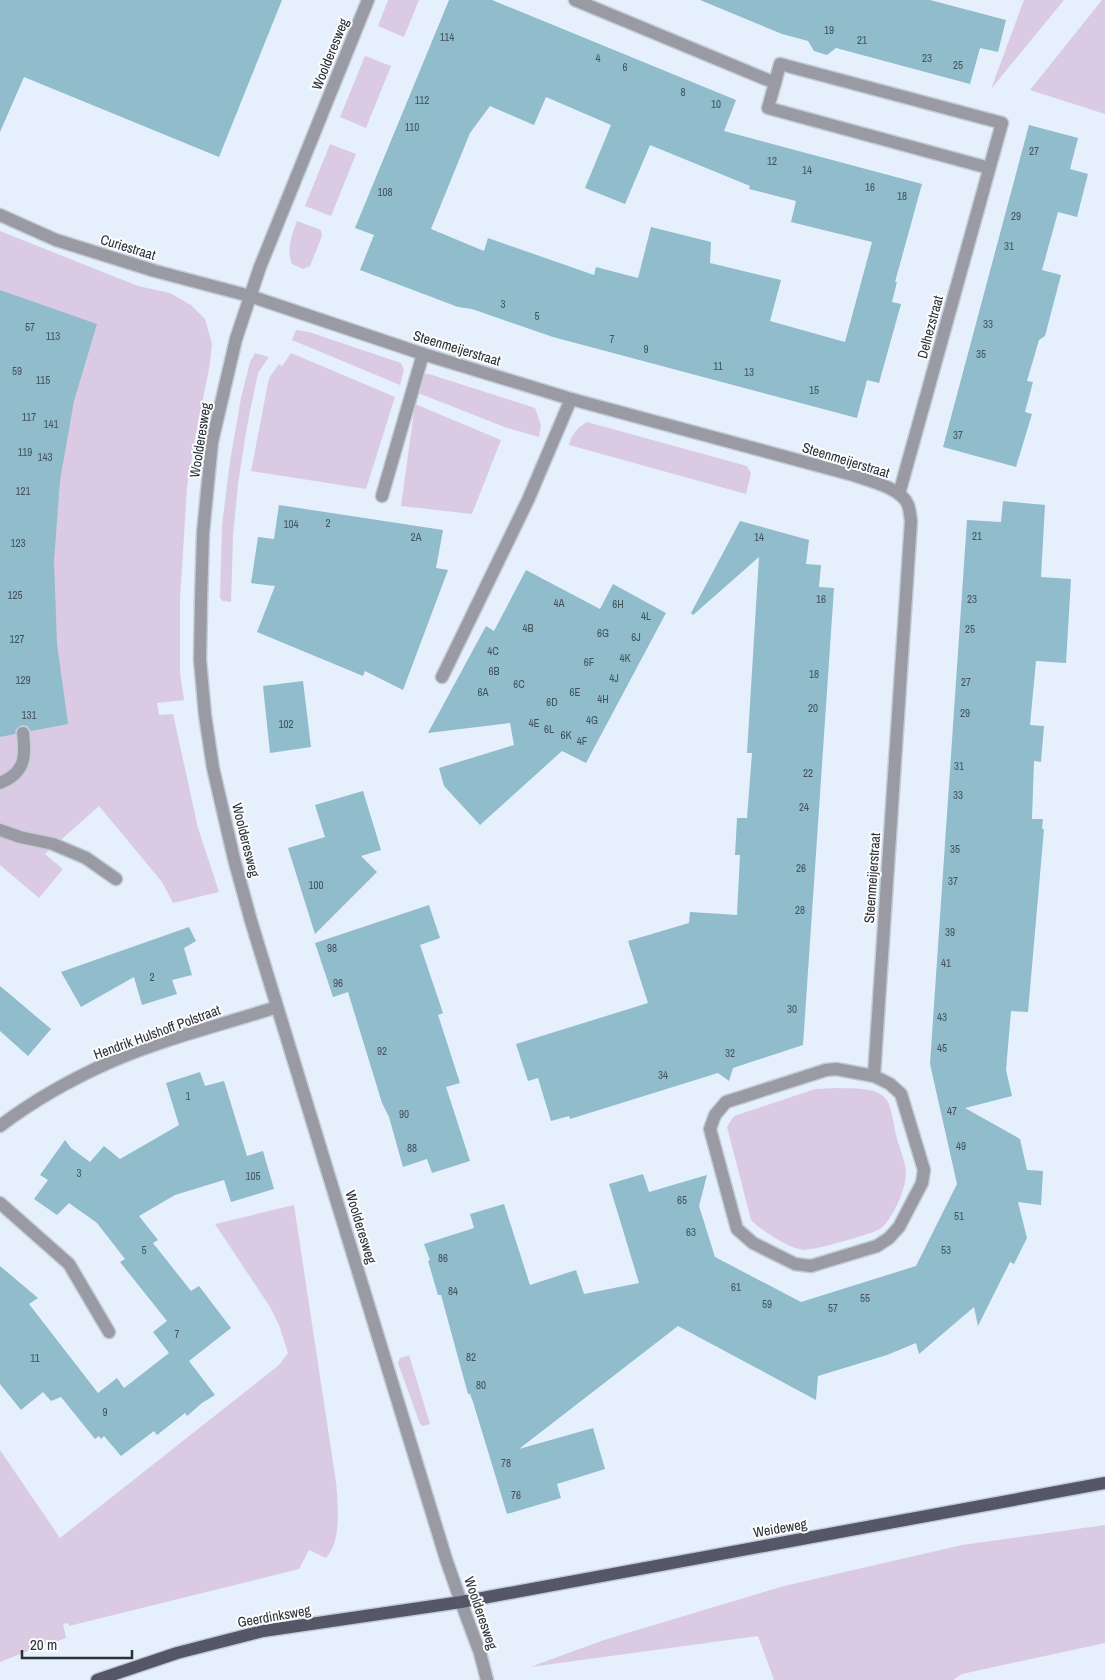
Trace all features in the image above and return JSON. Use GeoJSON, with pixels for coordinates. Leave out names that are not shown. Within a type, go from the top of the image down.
{"type":"FeatureCollection","features":[{"type":"Feature","properties":{"kind":"main road","name":"Weideweg"},"geometry":{"type":"LineString","coordinates":[[461,1602],[1105,1483]]}},
{"type":"Feature","properties":{"kind":"main road","name":"Geerdinksweg"},"geometry":{"type":"LineString","coordinates":[[97,1680],[177,1653],[263,1631],[461,1602]]}},
{"type":"Feature","properties":{"kind":"street","name":"Woolderesweg"},"geometry":{"type":"LineString","coordinates":[[368,0],[260,267],[236,340],[212,442],[203,533],[200,660],[205,715],[213,768],[234,859],[277,1007],[446,1559],[480,1652],[487,1680]]}},
{"type":"Feature","properties":{"kind":"street"},"geometry":{"type":"LineString","coordinates":[[576,0],[775,83]]}},
{"type":"Feature","properties":{"kind":"street","name":"Delhezstraat"},"geometry":{"type":"LineString","coordinates":[[899,494],[990,168],[1002,123],[780,64],[768,108],[990,168]]}},
{"type":"Feature","properties":{"kind":"street","name":"Curiestraat"},"geometry":{"type":"LineString","coordinates":[[0,215],[56,240],[155,271],[250,296]]}},
{"type":"Feature","properties":{"kind":"street","name":"Steenmeijerstraat"},"geometry":{"type":"LineString","coordinates":[[250,296],[423,354],[571,399],[888,487],[899,494],[908,504],[911,521],[874,1076]]}},
{"type":"Feature","properties":{"kind":"street"},"geometry":{"type":"LineString","coordinates":[[382,496],[423,354]]}},
{"type":"Feature","properties":{"kind":"street"},"geometry":{"type":"LineString","coordinates":[[442,676],[528,500],[571,399]]}},
{"type":"Feature","properties":{"kind":"street"},"geometry":{"type":"LineString","coordinates":[[0,783],[8,780],[20,769],[24,756],[23,733]]}},
{"type":"Feature","properties":{"kind":"street"},"geometry":{"type":"LineString","coordinates":[[0,830],[20,837],[53,844],[86,858],[116,879]]}},
{"type":"Feature","properties":{"kind":"street","name":"Hendrik Hulshoff Polstraat"},"geometry":{"type":"LineString","coordinates":[[0,1126],[74,1079],[109,1062],[164,1042],[277,1007]]}},
{"type":"Feature","properties":{"kind":"street"},"geometry":{"type":"LineString","coordinates":[[836,1069],[874,1076],[890,1084],[901,1094],[924,1170],[922,1183],[899,1227],[889,1238],[877,1246],[811,1266],[795,1264],[745,1236],[737,1228],[710,1129],[715,1115],[726,1102],[826,1070],[836,1069]]}},
{"type":"Feature","properties":{"kind":"street"},"geometry":{"type":"LineString","coordinates":[[0,1203],[69,1264],[109,1332]]}},
{"type":"Feature","properties":{"kind":"shaded area"},"geometry":{"type":"Polygon","coordinates":[[[388,0],[419,0],[404,37],[378,26],[388,0]]]}},
{"type":"Feature","properties":{"kind":"shaded area"},"geometry":{"type":"Polygon","coordinates":[[[1024,0],[1064,0],[991,89],[1024,0]]]}},
{"type":"Feature","properties":{"kind":"shaded area"},"geometry":{"type":"Polygon","coordinates":[[[1102,0],[1105,0],[1105,114],[1030,90],[1102,0]]]}},
{"type":"Feature","properties":{"kind":"shaded area"},"geometry":{"type":"Polygon","coordinates":[[[365,56],[391,66],[366,128],[340,117],[365,56]]]}},
{"type":"Feature","properties":{"kind":"shaded area"},"geometry":{"type":"Polygon","coordinates":[[[330,144],[356,154],[331,216],[305,206],[330,144]]]}},
{"type":"Feature","properties":{"kind":"shaded area"},"geometry":{"type":"Polygon","coordinates":[[[297,221],[321,230],[322,236],[310,266],[303,269],[292,264],[290,258],[290,242],[297,221]]]}},
{"type":"Feature","properties":{"kind":"shaded area"},"geometry":{"type":"Polygon","coordinates":[[[0,231],[138,286],[170,293],[191,305],[205,319],[212,344],[187,487],[180,599],[180,673],[184,700],[157,703],[159,715],[173,714],[198,828],[219,892],[173,903],[162,882],[99,806],[45,854],[63,869],[39,898],[0,865],[0,231]]]}},
{"type":"Feature","properties":{"kind":"shaded area"},"geometry":{"type":"Polygon","coordinates":[[[296,330],[309,332],[401,363],[404,370],[400,385],[292,340],[296,330]]]}},
{"type":"Feature","properties":{"kind":"shaded area"},"geometry":{"type":"Polygon","coordinates":[[[255,353],[269,357],[258,373],[238,484],[233,536],[231,602],[223,601],[220,598],[222,525],[230,461],[241,398],[250,362],[255,353]]]}},
{"type":"Feature","properties":{"kind":"shaded area"},"geometry":{"type":"Polygon","coordinates":[[[291,353],[395,397],[366,489],[251,471],[269,378],[279,364],[282,366],[291,353]]]}},
{"type":"Feature","properties":{"kind":"shaded area"},"geometry":{"type":"Polygon","coordinates":[[[424,374],[535,408],[541,425],[539,437],[507,428],[418,393],[424,374]]]}},
{"type":"Feature","properties":{"kind":"shaded area"},"geometry":{"type":"Polygon","coordinates":[[[415,404],[501,440],[472,514],[401,506],[415,404]]]}},
{"type":"Feature","properties":{"kind":"shaded area"},"geometry":{"type":"Polygon","coordinates":[[[587,422],[747,466],[751,473],[746,494],[569,445],[575,432],[587,422]]]}},
{"type":"Feature","properties":{"kind":"shaded area"},"geometry":{"type":"Polygon","coordinates":[[[839,1088],[879,1093],[888,1102],[906,1172],[904,1186],[894,1211],[880,1229],[818,1248],[809,1250],[797,1249],[776,1238],[751,1220],[727,1127],[734,1116],[815,1089],[839,1088]]]}},
{"type":"Feature","properties":{"kind":"shaded area"},"geometry":{"type":"Polygon","coordinates":[[[294,1205],[336,1482],[338,1522],[335,1542],[331,1551],[326,1558],[309,1550],[299,1569],[69,1626],[68,1623],[63,1624],[66,1638],[0,1662],[0,1450],[60,1538],[279,1365],[288,1353],[279,1325],[270,1307],[215,1224],[294,1205]]]}},
{"type":"Feature","properties":{"kind":"shaded area"},"geometry":{"type":"Polygon","coordinates":[[[409,1355],[430,1424],[423,1426],[420,1424],[398,1363],[400,1358],[409,1355]]]}},
{"type":"Feature","properties":{"kind":"shaded area"},"geometry":{"type":"Polygon","coordinates":[[[1105,1525],[1105,1643],[962,1674],[953,1680],[774,1680],[758,1636],[530,1667],[604,1640],[784,1586],[962,1545],[1105,1525]]]}},
{"type":"Feature","properties":{"kind":"building"},"geometry":{"type":"Polygon","coordinates":[[[0,0],[282,0],[219,157],[24,77],[0,132],[0,0]]]}},
{"type":"Feature","properties":{"kind":"building"},"geometry":{"type":"Polygon","coordinates":[[[449,0],[492,0],[736,100],[724,131],[922,184],[895,282],[897,282],[892,302],[901,304],[879,383],[867,380],[857,418],[553,337],[472,309],[458,307],[360,270],[374,235],[355,228],[449,0]],[[546,97],[534,125],[490,106],[470,133],[431,229],[484,251],[488,238],[594,275],[596,267],[638,278],[651,227],[711,242],[710,263],[781,280],[770,321],[845,342],[872,242],[791,222],[796,201],[749,189],[750,186],[650,145],[625,204],[585,188],[611,125],[546,97]]]}},
{"type":"Feature","properties":{"kind":"building"},"geometry":{"type":"Polygon","coordinates":[[[700,0],[930,0],[1006,20],[998,52],[980,48],[970,84],[836,48],[827,55],[814,51],[808,41],[782,34],[700,0]]]}},
{"type":"Feature","properties":{"kind":"building"},"geometry":{"type":"Polygon","coordinates":[[[1029,125],[1078,138],[1070,169],[1088,174],[1077,217],[1058,212],[1042,270],[1061,275],[1045,336],[1039,340],[1027,381],[1033,382],[1025,412],[1032,414],[1016,467],[943,447],[1029,125]]]}},
{"type":"Feature","properties":{"kind":"building"},"geometry":{"type":"Polygon","coordinates":[[[0,290],[97,324],[74,401],[60,480],[54,561],[57,644],[68,724],[31,731],[27,726],[22,725],[16,729],[15,734],[0,737],[0,290]]]}},
{"type":"Feature","properties":{"kind":"building"},"geometry":{"type":"Polygon","coordinates":[[[1003,501],[1045,505],[1041,577],[1071,579],[1066,663],[1036,661],[1030,725],[1044,726],[1041,762],[1034,761],[1032,819],[1043,819],[1042,829],[1044,829],[1028,1012],[1011,1011],[1006,1070],[1012,1096],[965,1108],[1020,1139],[1027,1170],[1043,1171],[1041,1205],[1018,1202],[1027,1238],[1014,1264],[1010,1262],[978,1326],[974,1307],[919,1354],[916,1343],[887,1355],[818,1376],[816,1400],[678,1326],[519,1449],[593,1428],[605,1469],[557,1484],[561,1498],[507,1514],[473,1402],[470,1394],[468,1394],[441,1295],[438,1295],[428,1261],[430,1260],[424,1244],[474,1228],[470,1214],[504,1204],[530,1285],[576,1270],[584,1294],[639,1283],[609,1184],[643,1174],[649,1192],[707,1175],[699,1206],[715,1257],[801,1302],[916,1266],[957,1184],[930,1064],[967,520],[1001,522],[1003,501]]]}},
{"type":"Feature","properties":{"kind":"building"},"geometry":{"type":"Polygon","coordinates":[[[279,505],[443,530],[436,568],[448,570],[403,690],[365,671],[363,676],[257,632],[275,586],[251,583],[258,537],[274,539],[279,505]]]}},
{"type":"Feature","properties":{"kind":"building"},"geometry":{"type":"Polygon","coordinates":[[[740,521],[809,540],[806,564],[821,565],[819,587],[834,588],[803,1045],[733,1068],[729,1081],[718,1073],[570,1119],[569,1116],[551,1121],[538,1078],[528,1081],[516,1044],[648,1003],[628,941],[689,923],[690,912],[737,915],[740,855],[735,855],[737,818],[747,818],[752,753],[747,753],[759,557],[693,615],[691,613],[740,521]]]}},
{"type":"Feature","properties":{"kind":"building"},"geometry":{"type":"Polygon","coordinates":[[[526,570],[600,609],[613,584],[666,613],[586,763],[562,751],[480,825],[444,786],[439,768],[514,745],[510,723],[428,733],[486,626],[494,631],[526,570]]]}},
{"type":"Feature","properties":{"kind":"building"},"geometry":{"type":"Polygon","coordinates":[[[303,681],[311,747],[270,753],[263,686],[303,681]]]}},
{"type":"Feature","properties":{"kind":"building"},"geometry":{"type":"Polygon","coordinates":[[[363,791],[381,850],[361,856],[377,872],[315,934],[288,848],[325,837],[315,805],[363,791]]]}},
{"type":"Feature","properties":{"kind":"building"},"geometry":{"type":"Polygon","coordinates":[[[429,905],[440,938],[420,945],[443,1013],[438,1015],[460,1083],[446,1087],[470,1161],[432,1173],[427,1159],[403,1167],[389,1117],[382,1103],[348,992],[333,997],[315,943],[429,905]]]}},
{"type":"Feature","properties":{"kind":"building"},"geometry":{"type":"Polygon","coordinates":[[[189,927],[196,941],[184,948],[192,975],[172,980],[177,994],[142,1005],[134,977],[81,1007],[61,972],[189,927]]]}},
{"type":"Feature","properties":{"kind":"building"},"geometry":{"type":"Polygon","coordinates":[[[0,986],[51,1029],[28,1056],[0,1031],[0,986]]]}},
{"type":"Feature","properties":{"kind":"building"},"geometry":{"type":"Polygon","coordinates":[[[200,1072],[205,1086],[224,1081],[247,1156],[263,1151],[274,1189],[231,1202],[224,1180],[175,1195],[139,1216],[158,1240],[153,1243],[191,1291],[199,1286],[231,1328],[189,1361],[215,1395],[187,1416],[185,1413],[157,1435],[154,1431],[121,1456],[104,1436],[101,1439],[99,1436],[95,1439],[61,1397],[51,1401],[43,1392],[21,1410],[0,1384],[0,1266],[38,1298],[29,1304],[98,1393],[117,1378],[124,1388],[169,1353],[153,1332],[167,1321],[120,1262],[125,1259],[97,1223],[69,1203],[57,1215],[34,1199],[48,1180],[40,1175],[65,1140],[71,1148],[90,1162],[104,1146],[120,1159],[179,1125],[166,1083],[200,1072]]]}}]}
